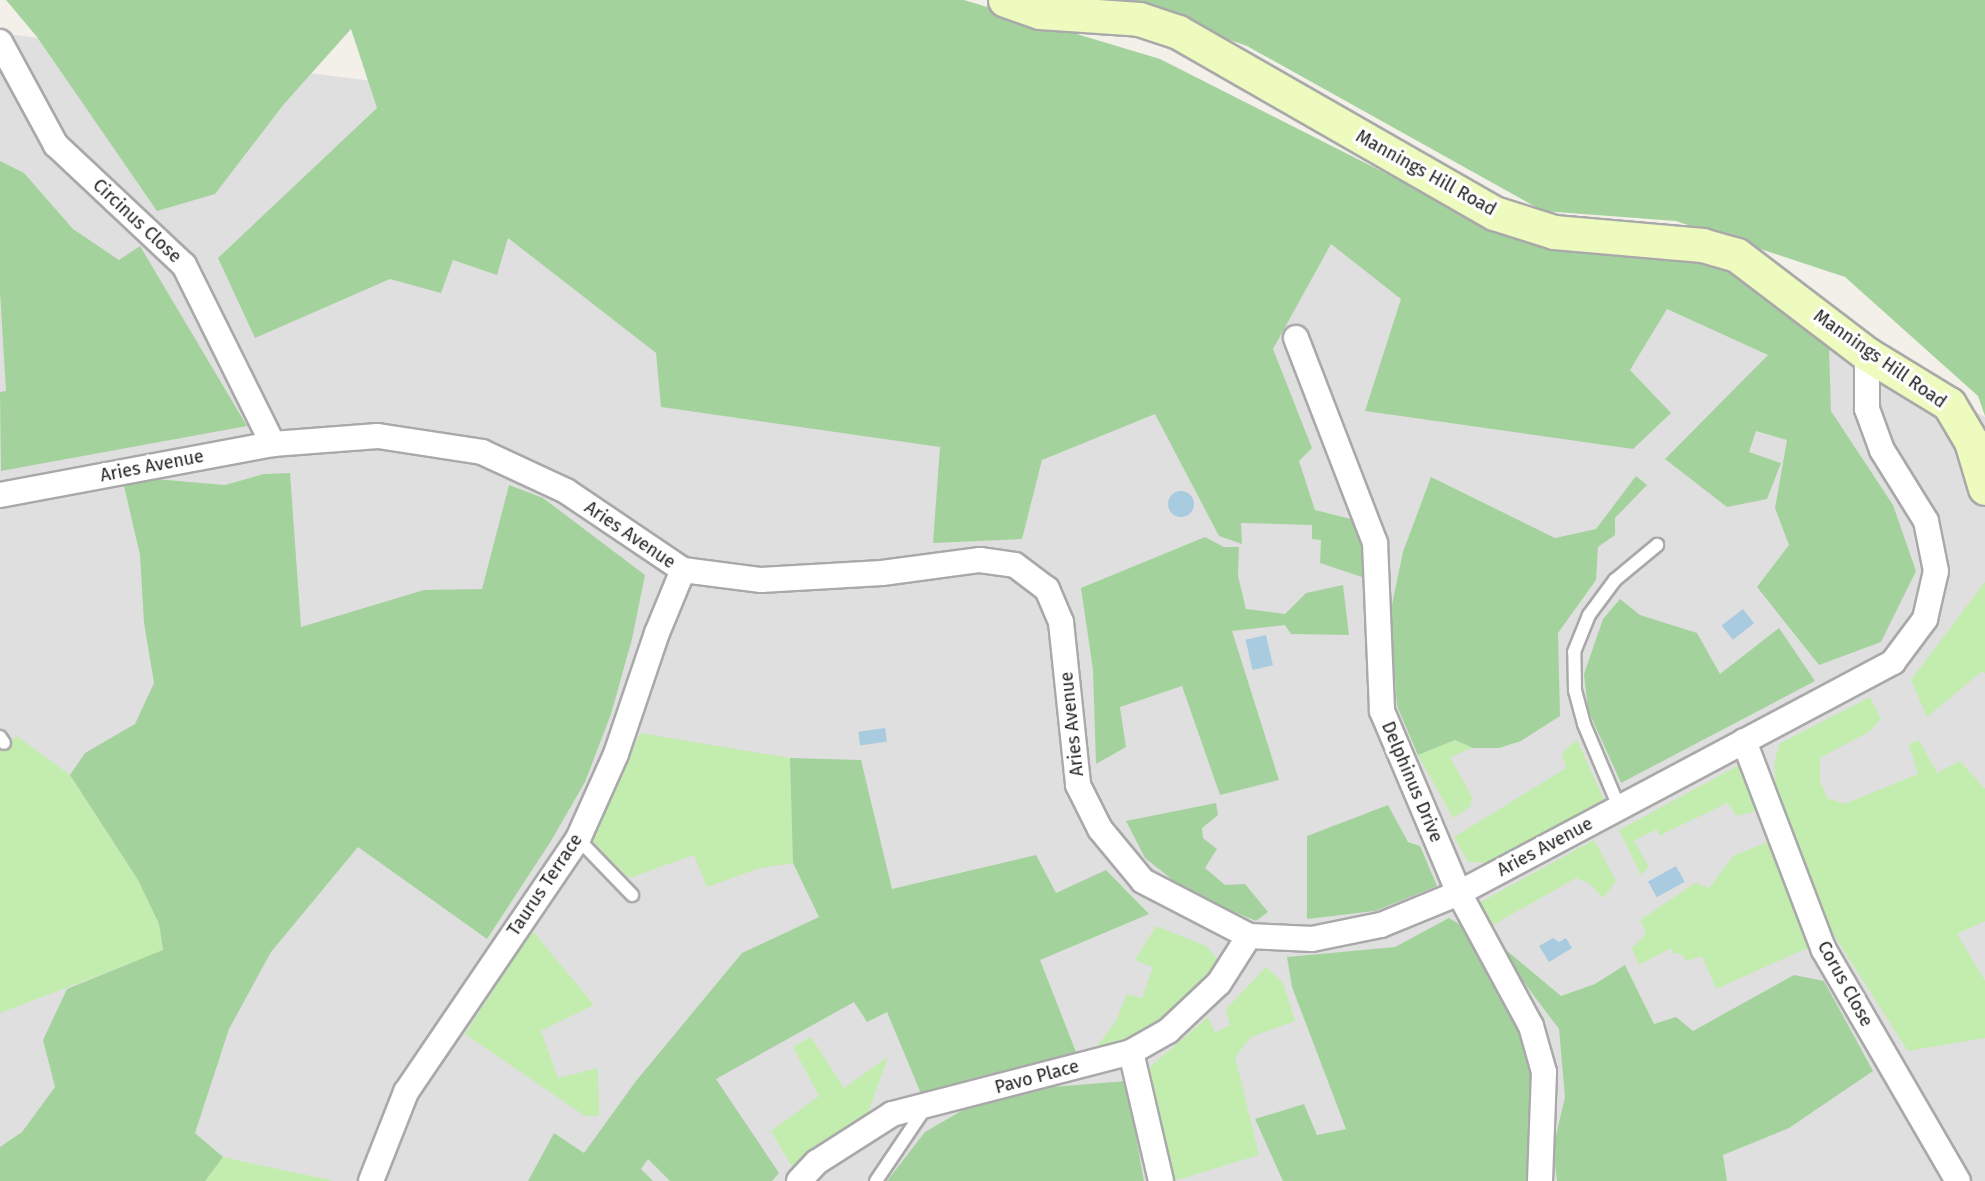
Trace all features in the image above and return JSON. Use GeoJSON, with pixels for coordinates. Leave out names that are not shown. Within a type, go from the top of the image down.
{"type":"FeatureCollection","features":[{"type":"Feature","properties":{"kind":"main road","name":"Mannings Hill Road"},"geometry":{"type":"LineString","coordinates":[[1005,0],[1040,12],[1139,19],[1178,32],[1494,213],[1554,232],[1702,245],[1737,255],[1867,354],[1949,404],[1971,441],[1985,488]]}},
{"type":"Feature","properties":{"kind":"street","name":"Circinus Close"},"geometry":{"type":"LineString","coordinates":[[0,42],[57,145],[184,265],[273,444]]}},
{"type":"Feature","properties":{"kind":"street","name":"Delphinus Drive"},"geometry":{"type":"LineString","coordinates":[[1296,338],[1375,543],[1382,711],[1459,893],[1531,1026],[1544,1072],[1540,1181]]}},
{"type":"Feature","properties":{"kind":"street","name":"Aries Avenue"},"geometry":{"type":"LineString","coordinates":[[0,495],[273,444],[378,436],[482,452],[566,491],[683,570],[761,580],[882,573],[980,560],[1015,565],[1047,589],[1061,622],[1078,785],[1100,829],[1143,881],[1249,936],[1312,939],[1381,925],[1459,893],[1893,662],[1925,619],[1936,571],[1926,521],[1882,450],[1867,409],[1867,354]]}},
{"type":"Feature","properties":{"kind":"street","name":"Taurus Terrace"},"geometry":{"type":"LineString","coordinates":[[371,1181],[406,1092],[578,839],[616,754],[657,633],[683,570]]}},
{"type":"Feature","properties":{"kind":"street","name":"Corus Close"},"geometry":{"type":"LineString","coordinates":[[1744,741],[1824,950],[1959,1181]]}},
{"type":"Feature","properties":{"kind":"street","name":"Pavo Place"},"geometry":{"type":"LineString","coordinates":[[799,1181],[817,1162],[892,1114],[1131,1052],[1168,1031],[1219,983],[1249,936]]}},
{"type":"Feature","properties":{"kind":"street"},"geometry":{"type":"LineString","coordinates":[[1131,1052],[1161,1181]]}},
{"type":"Feature","properties":{"kind":"lane"},"geometry":{"type":"LineString","coordinates":[[1619,807],[1584,724],[1575,691],[1574,652],[1589,615],[1615,580],[1657,545]]}},
{"type":"Feature","properties":{"kind":"lane"},"geometry":{"type":"LineString","coordinates":[[578,839],[632,895]]}},
{"type":"Feature","properties":{"kind":"lane"},"geometry":{"type":"LineString","coordinates":[[876,1181],[926,1106]]}},
{"type":"Feature","properties":{"kind":"shaded area"},"geometry":{"type":"Polygon","coordinates":[[[0,33],[1670,248],[1985,417],[1985,1181],[0,1181],[0,33]]]}},
{"type":"Feature","properties":{"kind":"green space"},"geometry":{"type":"Polygon","coordinates":[[[6,0],[964,0],[1160,59],[1411,186],[1551,246],[1721,262],[1829,349],[1831,411],[1893,505],[1916,571],[1881,642],[1819,665],[1757,587],[1789,545],[1775,508],[1787,440],[1756,431],[1749,452],[1781,463],[1767,499],[1727,507],[1665,459],[1768,355],[1667,309],[1630,370],[1671,413],[1633,449],[1365,411],[1401,299],[1331,244],[1273,349],[1312,448],[1299,461],[1315,510],[1363,522],[1362,577],[1320,563],[1321,540],[1312,539],[1312,525],[1241,523],[1242,544],[1219,536],[1155,414],[1042,460],[1022,539],[933,543],[940,447],[661,407],[656,353],[508,238],[497,275],[453,260],[441,293],[390,279],[255,338],[218,258],[377,108],[351,29],[284,104],[215,194],[157,211],[37,37],[6,0]]]}},
{"type":"Feature","properties":{"kind":"green space"},"geometry":{"type":"Polygon","coordinates":[[[1116,0],[1985,0],[1985,416],[1978,396],[1845,277],[1676,221],[1543,211],[1247,46],[1116,0]]]}},
{"type":"Feature","properties":{"kind":"green space"},"geometry":{"type":"Polygon","coordinates":[[[0,161],[24,173],[73,229],[119,260],[140,246],[247,426],[1,471],[0,392],[6,391],[0,292],[0,161]]]}},
{"type":"Feature","properties":{"kind":"green space"},"geometry":{"type":"Polygon","coordinates":[[[290,473],[301,627],[424,590],[482,589],[509,485],[543,498],[645,575],[632,639],[611,714],[585,782],[551,841],[487,939],[358,847],[271,952],[229,1029],[195,1133],[223,1157],[205,1181],[0,1181],[0,1147],[22,1132],[55,1087],[43,1040],[67,989],[163,950],[159,924],[138,880],[70,775],[85,753],[135,724],[154,683],[144,623],[140,555],[124,486],[155,479],[225,485],[264,474],[290,473]]]}},
{"type":"Feature","properties":{"kind":"green space"},"geometry":{"type":"Polygon","coordinates":[[[1636,476],[1647,485],[1615,518],[1615,535],[1598,547],[1596,580],[1558,633],[1560,716],[1521,741],[1499,748],[1473,748],[1455,740],[1418,755],[1397,706],[1390,614],[1403,552],[1431,477],[1555,538],[1596,529],[1636,476]]]}},
{"type":"Feature","properties":{"kind":"green space"},"geometry":{"type":"Polygon","coordinates":[[[1205,537],[1224,547],[1239,547],[1238,576],[1246,609],[1285,614],[1306,593],[1343,585],[1349,635],[1291,634],[1285,625],[1232,631],[1279,780],[1220,795],[1182,686],[1120,707],[1126,747],[1096,764],[1093,670],[1081,588],[1205,537]]]}},
{"type":"Feature","properties":{"kind":"green space"},"geometry":{"type":"Polygon","coordinates":[[[1985,582],[1985,673],[1981,672],[1927,717],[1911,680],[1985,582]]]}},
{"type":"Feature","properties":{"kind":"green space"},"geometry":{"type":"Polygon","coordinates":[[[1620,599],[1640,615],[1697,633],[1720,674],[1779,628],[1815,681],[1621,783],[1588,710],[1584,674],[1603,619],[1620,599]]]}},
{"type":"Feature","properties":{"kind":"green space"},"geometry":{"type":"Polygon","coordinates":[[[1870,697],[1881,719],[1870,731],[1820,758],[1820,781],[1827,798],[1844,804],[1918,774],[1909,744],[1919,740],[1937,773],[1960,761],[1985,789],[1985,921],[1957,934],[1985,981],[1985,1038],[1908,1051],[1830,929],[1776,788],[1774,766],[1779,744],[1870,697]]]}},
{"type":"Feature","properties":{"kind":"green space"},"geometry":{"type":"Polygon","coordinates":[[[640,733],[790,758],[793,863],[760,868],[707,887],[694,855],[629,878],[592,841],[640,733]]]}},
{"type":"Feature","properties":{"kind":"green space"},"geometry":{"type":"Polygon","coordinates":[[[17,736],[70,775],[138,880],[159,924],[163,951],[0,1013],[0,751],[17,736]]]}},
{"type":"Feature","properties":{"kind":"green space"},"geometry":{"type":"Polygon","coordinates":[[[1455,740],[1473,748],[1450,757],[1472,797],[1470,807],[1453,818],[1418,755],[1455,740]]]}},
{"type":"Feature","properties":{"kind":"green space"},"geometry":{"type":"Polygon","coordinates":[[[1577,740],[1604,800],[1490,863],[1468,862],[1454,837],[1566,768],[1562,753],[1577,740]]]}},
{"type":"Feature","properties":{"kind":"green space"},"geometry":{"type":"Polygon","coordinates":[[[790,758],[861,760],[892,889],[1036,855],[1056,893],[1106,870],[1149,914],[1040,960],[1076,1052],[922,1096],[887,1012],[867,1022],[854,1002],[716,1079],[779,1173],[772,1181],[670,1181],[648,1159],[641,1169],[653,1181],[528,1181],[554,1133],[584,1153],[636,1081],[742,953],[819,917],[793,863],[790,758]]]}},
{"type":"Feature","properties":{"kind":"green space"},"geometry":{"type":"Polygon","coordinates":[[[1741,764],[1760,810],[1737,816],[1727,803],[1659,836],[1657,829],[1634,841],[1649,867],[1641,875],[1619,830],[1741,764]]]}},
{"type":"Feature","properties":{"kind":"green space"},"geometry":{"type":"Polygon","coordinates":[[[1216,803],[1218,815],[1202,828],[1203,838],[1217,849],[1205,868],[1225,885],[1245,884],[1268,912],[1256,921],[1188,892],[1145,858],[1126,821],[1216,803]]]}},
{"type":"Feature","properties":{"kind":"green space"},"geometry":{"type":"Polygon","coordinates":[[[1388,805],[1408,842],[1420,846],[1437,886],[1375,911],[1307,919],[1307,836],[1388,805]]]}},
{"type":"Feature","properties":{"kind":"green space"},"geometry":{"type":"Polygon","coordinates":[[[1594,840],[1616,881],[1603,898],[1589,883],[1576,878],[1493,925],[1479,903],[1594,840]]]}},
{"type":"Feature","properties":{"kind":"green space"},"geometry":{"type":"Polygon","coordinates":[[[1770,841],[1812,946],[1716,989],[1702,956],[1687,961],[1680,953],[1673,954],[1671,948],[1639,965],[1632,948],[1646,934],[1640,920],[1695,883],[1709,888],[1733,856],[1770,841]]]}},
{"type":"Feature","properties":{"kind":"green space"},"geometry":{"type":"Polygon","coordinates":[[[1449,918],[1473,932],[1511,1004],[1535,1075],[1533,1181],[1283,1181],[1255,1119],[1304,1104],[1317,1135],[1346,1129],[1292,987],[1287,957],[1395,947],[1449,918]]]}},
{"type":"Feature","properties":{"kind":"green space"},"geometry":{"type":"Polygon","coordinates":[[[1156,926],[1206,946],[1221,963],[1174,1019],[1102,1053],[1098,1045],[1116,1021],[1127,994],[1142,998],[1153,967],[1135,960],[1156,926]]]}},
{"type":"Feature","properties":{"kind":"green space"},"geometry":{"type":"Polygon","coordinates":[[[532,930],[594,1005],[541,1031],[558,1078],[598,1068],[599,1116],[585,1116],[465,1034],[532,930]]]}},
{"type":"Feature","properties":{"kind":"green space"},"geometry":{"type":"Polygon","coordinates":[[[1506,950],[1561,996],[1595,984],[1625,965],[1654,1024],[1676,1017],[1693,1031],[1794,975],[1824,981],[1873,1071],[1789,1128],[1723,1155],[1727,1181],[1557,1181],[1553,1148],[1565,1097],[1559,1029],[1510,964],[1506,950]]]}},
{"type":"Feature","properties":{"kind":"green space"},"geometry":{"type":"Polygon","coordinates":[[[1266,967],[1283,983],[1295,1021],[1251,1037],[1235,1057],[1259,1155],[1174,1181],[1143,1081],[1151,1066],[1208,1017],[1215,1033],[1230,1025],[1226,1009],[1266,967]]]}},
{"type":"Feature","properties":{"kind":"green space"},"geometry":{"type":"Polygon","coordinates":[[[811,1037],[844,1088],[888,1057],[865,1121],[794,1170],[771,1131],[819,1096],[793,1047],[811,1037]]]}},
{"type":"Feature","properties":{"kind":"green space"},"geometry":{"type":"Polygon","coordinates":[[[1126,1081],[1144,1181],[887,1181],[925,1132],[963,1110],[1040,1088],[1126,1081]]]}},
{"type":"Feature","properties":{"kind":"green space"},"geometry":{"type":"Polygon","coordinates":[[[223,1157],[334,1181],[205,1181],[223,1157]]]}},
{"type":"Feature","properties":{"kind":"water"},"geometry":{"type":"Polygon","coordinates":[[[1181,491],[1190,495],[1194,504],[1190,513],[1181,517],[1172,513],[1168,504],[1172,495],[1181,491]]]}},
{"type":"Feature","properties":{"kind":"water"},"geometry":{"type":"Polygon","coordinates":[[[1743,609],[1754,623],[1733,640],[1722,626],[1743,609]]]}},
{"type":"Feature","properties":{"kind":"water"},"geometry":{"type":"Polygon","coordinates":[[[1266,635],[1273,665],[1253,670],[1246,640],[1266,635]]]}},
{"type":"Feature","properties":{"kind":"water"},"geometry":{"type":"Polygon","coordinates":[[[885,728],[887,742],[860,746],[858,732],[885,728]]]}},
{"type":"Feature","properties":{"kind":"water"},"geometry":{"type":"Polygon","coordinates":[[[1676,866],[1685,882],[1657,897],[1648,882],[1676,866]]]}},
{"type":"Feature","properties":{"kind":"water"},"geometry":{"type":"Polygon","coordinates":[[[1553,938],[1559,942],[1566,938],[1572,948],[1549,962],[1539,946],[1553,938]]]}}]}
